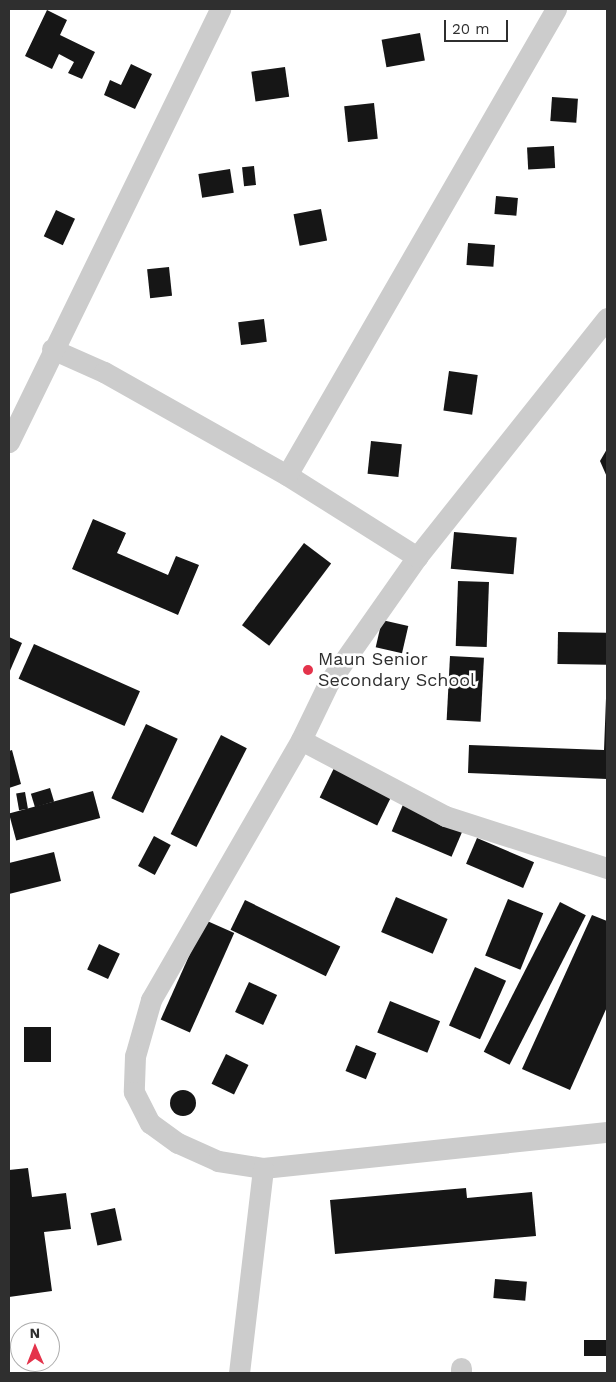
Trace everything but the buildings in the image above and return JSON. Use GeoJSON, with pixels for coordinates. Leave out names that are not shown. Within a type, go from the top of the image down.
{"type":"FeatureCollection","features":[{"type":"Feature","properties":{"kind":"street"},"geometry":{"type":"LineString","coordinates":[[9,442],[52,349],[220,9]]}},
{"type":"Feature","properties":{"kind":"street"},"geometry":{"type":"LineString","coordinates":[[287,475],[556,9]]}},
{"type":"Feature","properties":{"kind":"street"},"geometry":{"type":"LineString","coordinates":[[607,318],[417,557],[329,682],[301,740],[152,1000],[135,1056],[134,1092],[150,1123],[178,1143],[218,1161],[263,1168],[607,1132]]}},
{"type":"Feature","properties":{"kind":"street"},"geometry":{"type":"LineString","coordinates":[[52,349],[104,372],[287,475],[417,557]]}},
{"type":"Feature","properties":{"kind":"street"},"geometry":{"type":"LineString","coordinates":[[301,740],[445,816],[607,868]]}},
{"type":"Feature","properties":{"kind":"street"},"geometry":{"type":"LineString","coordinates":[[239,1373],[263,1168]]}},
{"type":"Feature","properties":{"kind":"place","name":"Maun Senior Secondary School"},"geometry":{"type":"Point","coordinates":[308,670]}}]}
